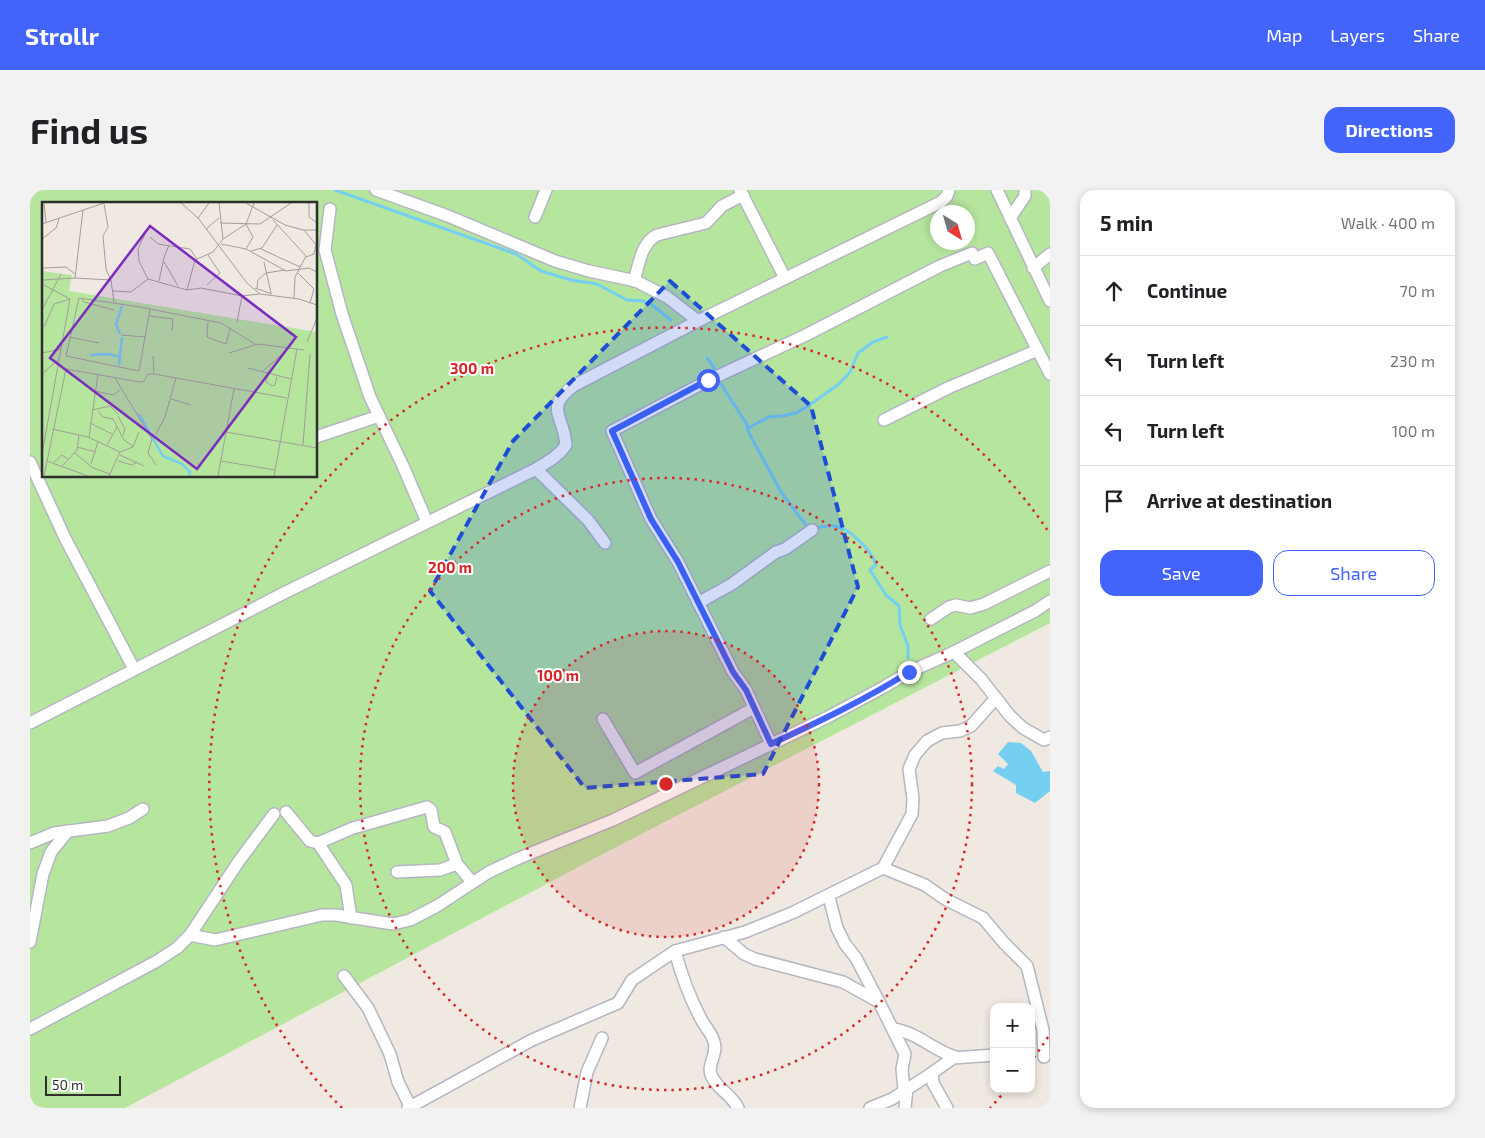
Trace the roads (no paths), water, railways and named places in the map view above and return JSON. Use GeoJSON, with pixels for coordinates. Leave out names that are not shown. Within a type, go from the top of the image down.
{"type":"FeatureCollection","features":[{"type":"Feature","properties":{"kind":"street"},"geometry":{"type":"LineString","coordinates":[[376,190],[448,216],[555,261],[634,281],[667,297],[698,321]]}},
{"type":"Feature","properties":{"kind":"street"},"geometry":{"type":"LineString","coordinates":[[535,217],[546,190]]}},
{"type":"Feature","properties":{"kind":"street"},"geometry":{"type":"LineString","coordinates":[[30,723],[134,669],[536,469],[556,456],[566,444],[557,412],[558,402],[563,394],[575,385],[698,321],[941,202],[947,196],[949,190]]}},
{"type":"Feature","properties":{"kind":"street"},"geometry":{"type":"LineString","coordinates":[[997,190],[1050,301]]}},
{"type":"Feature","properties":{"kind":"street"},"geometry":{"type":"LineString","coordinates":[[1010,218],[1025,196],[1025,190]]}},
{"type":"Feature","properties":{"kind":"street"},"geometry":{"type":"LineString","coordinates":[[634,281],[643,251],[651,238],[706,224],[722,206],[741,193],[785,278]]}},
{"type":"Feature","properties":{"kind":"street"},"geometry":{"type":"LineString","coordinates":[[330,209],[325,250],[342,314],[379,416],[427,522]]}},
{"type":"Feature","properties":{"kind":"street"},"geometry":{"type":"LineString","coordinates":[[771,744],[755,714],[746,690],[733,672],[678,562],[651,519],[612,431],[708,380],[806,335],[940,266],[972,253],[975,259],[988,253],[1050,374]]}},
{"type":"Feature","properties":{"kind":"street"},"geometry":{"type":"LineString","coordinates":[[1033,268],[1050,254]]}},
{"type":"Feature","properties":{"kind":"street"},"geometry":{"type":"LineString","coordinates":[[884,420],[950,388],[1038,350]]}},
{"type":"Feature","properties":{"kind":"street"},"geometry":{"type":"LineString","coordinates":[[318,436],[379,416]]}},
{"type":"Feature","properties":{"kind":"street"},"geometry":{"type":"LineString","coordinates":[[30,462],[65,538],[134,669]]}},
{"type":"Feature","properties":{"kind":"street"},"geometry":{"type":"LineString","coordinates":[[536,469],[588,520],[605,543]]}},
{"type":"Feature","properties":{"kind":"street"},"geometry":{"type":"LineString","coordinates":[[698,603],[732,584],[769,557],[785,549],[812,530]]}},
{"type":"Feature","properties":{"kind":"street"},"geometry":{"type":"LineString","coordinates":[[931,619],[949,607],[956,605],[970,608],[984,604],[1050,571]]}},
{"type":"Feature","properties":{"kind":"street"},"geometry":{"type":"LineString","coordinates":[[190,934],[216,940],[322,915],[336,915],[393,924],[410,920],[437,906],[489,872],[614,820],[826,718],[884,688],[909,672],[954,652],[1035,611],[1050,601]]}},
{"type":"Feature","properties":{"kind":"street"},"geometry":{"type":"LineString","coordinates":[[954,652],[981,680],[1010,716],[1024,728],[1048,740]]}},
{"type":"Feature","properties":{"kind":"street"},"geometry":{"type":"LineString","coordinates":[[344,976],[368,1008],[390,1054],[398,1082],[409,1107],[532,1040],[618,1003],[632,980],[675,950],[745,932],[792,913],[883,868],[912,814],[913,799],[909,769],[915,755],[927,741],[942,733],[960,731],[971,726],[996,698]]}},
{"type":"Feature","properties":{"kind":"street"},"geometry":{"type":"LineString","coordinates":[[604,719],[635,773],[754,708]]}},
{"type":"Feature","properties":{"kind":"street"},"geometry":{"type":"LineString","coordinates":[[286,812],[310,841],[318,842],[353,828],[427,807],[431,810],[434,827],[443,830],[446,834],[457,864],[472,882]]}},
{"type":"Feature","properties":{"kind":"street"},"geometry":{"type":"LineString","coordinates":[[30,842],[54,833],[108,826],[129,818],[144,808]]}},
{"type":"Feature","properties":{"kind":"street"},"geometry":{"type":"LineString","coordinates":[[30,1029],[157,961],[177,948],[190,934],[274,814]]}},
{"type":"Feature","properties":{"kind":"street"},"geometry":{"type":"LineString","coordinates":[[30,942],[43,874],[51,852],[68,831]]}},
{"type":"Feature","properties":{"kind":"street"},"geometry":{"type":"LineString","coordinates":[[318,842],[346,885],[351,918]]}},
{"type":"Feature","properties":{"kind":"street"},"geometry":{"type":"LineString","coordinates":[[398,872],[440,870],[457,864]]}},
{"type":"Feature","properties":{"kind":"street"},"geometry":{"type":"LineString","coordinates":[[883,868],[925,885],[945,899],[983,918],[1027,966],[1043,1030],[1044,1057]]}},
{"type":"Feature","properties":{"kind":"street"},"geometry":{"type":"LineString","coordinates":[[829,897],[837,928],[845,944],[856,958],[904,1054],[902,1069],[906,1089],[905,1108]]}},
{"type":"Feature","properties":{"kind":"street"},"geometry":{"type":"LineString","coordinates":[[724,937],[744,954],[755,959],[844,982],[879,1002]]}},
{"type":"Feature","properties":{"kind":"street"},"geometry":{"type":"LineString","coordinates":[[675,950],[693,1003],[715,1044],[710,1068],[712,1076],[719,1086],[734,1100],[738,1108]]}},
{"type":"Feature","properties":{"kind":"street"},"geometry":{"type":"LineString","coordinates":[[893,1029],[910,1034],[944,1054],[956,1057],[990,1055]]}},
{"type":"Feature","properties":{"kind":"street"},"geometry":{"type":"LineString","coordinates":[[580,1108],[586,1072],[602,1038]]}},
{"type":"Feature","properties":{"kind":"street"},"geometry":{"type":"LineString","coordinates":[[870,1108],[892,1099],[956,1057]]}},
{"type":"Feature","properties":{"kind":"street"},"geometry":{"type":"LineString","coordinates":[[932,1073],[933,1083],[947,1108]]}},
{"type":"Feature","properties":{"kind":"water"},"geometry":{"type":"Polygon","coordinates":[[[1008,742],[1021,743],[1031,751],[1043,772],[1050,771],[1050,791],[1035,803],[1016,793],[1016,785],[993,771],[998,766],[1004,769],[1008,764],[998,754],[1008,742]]]}},
{"type":"Feature","properties":{"kind":"waterway"},"geometry":{"type":"LineString","coordinates":[[335,190],[516,254],[541,271],[571,280],[597,284],[627,300],[643,301],[651,304],[671,320]]}},
{"type":"Feature","properties":{"kind":"waterway"},"geometry":{"type":"LineString","coordinates":[[748,428],[769,417],[796,413],[808,406],[839,384],[850,372],[858,353],[873,342],[887,337]]}},
{"type":"Feature","properties":{"kind":"waterway"},"geometry":{"type":"LineString","coordinates":[[707,358],[715,369]]}},
{"type":"Feature","properties":{"kind":"waterway"},"geometry":{"type":"LineString","coordinates":[[721,384],[746,423],[749,433],[781,492],[808,528]]}},
{"type":"Feature","properties":{"kind":"waterway"},"geometry":{"type":"LineString","coordinates":[[814,528],[840,527],[853,535],[870,553],[876,565],[870,570],[886,595],[899,606],[900,625],[908,646],[908,658]]}}]}
